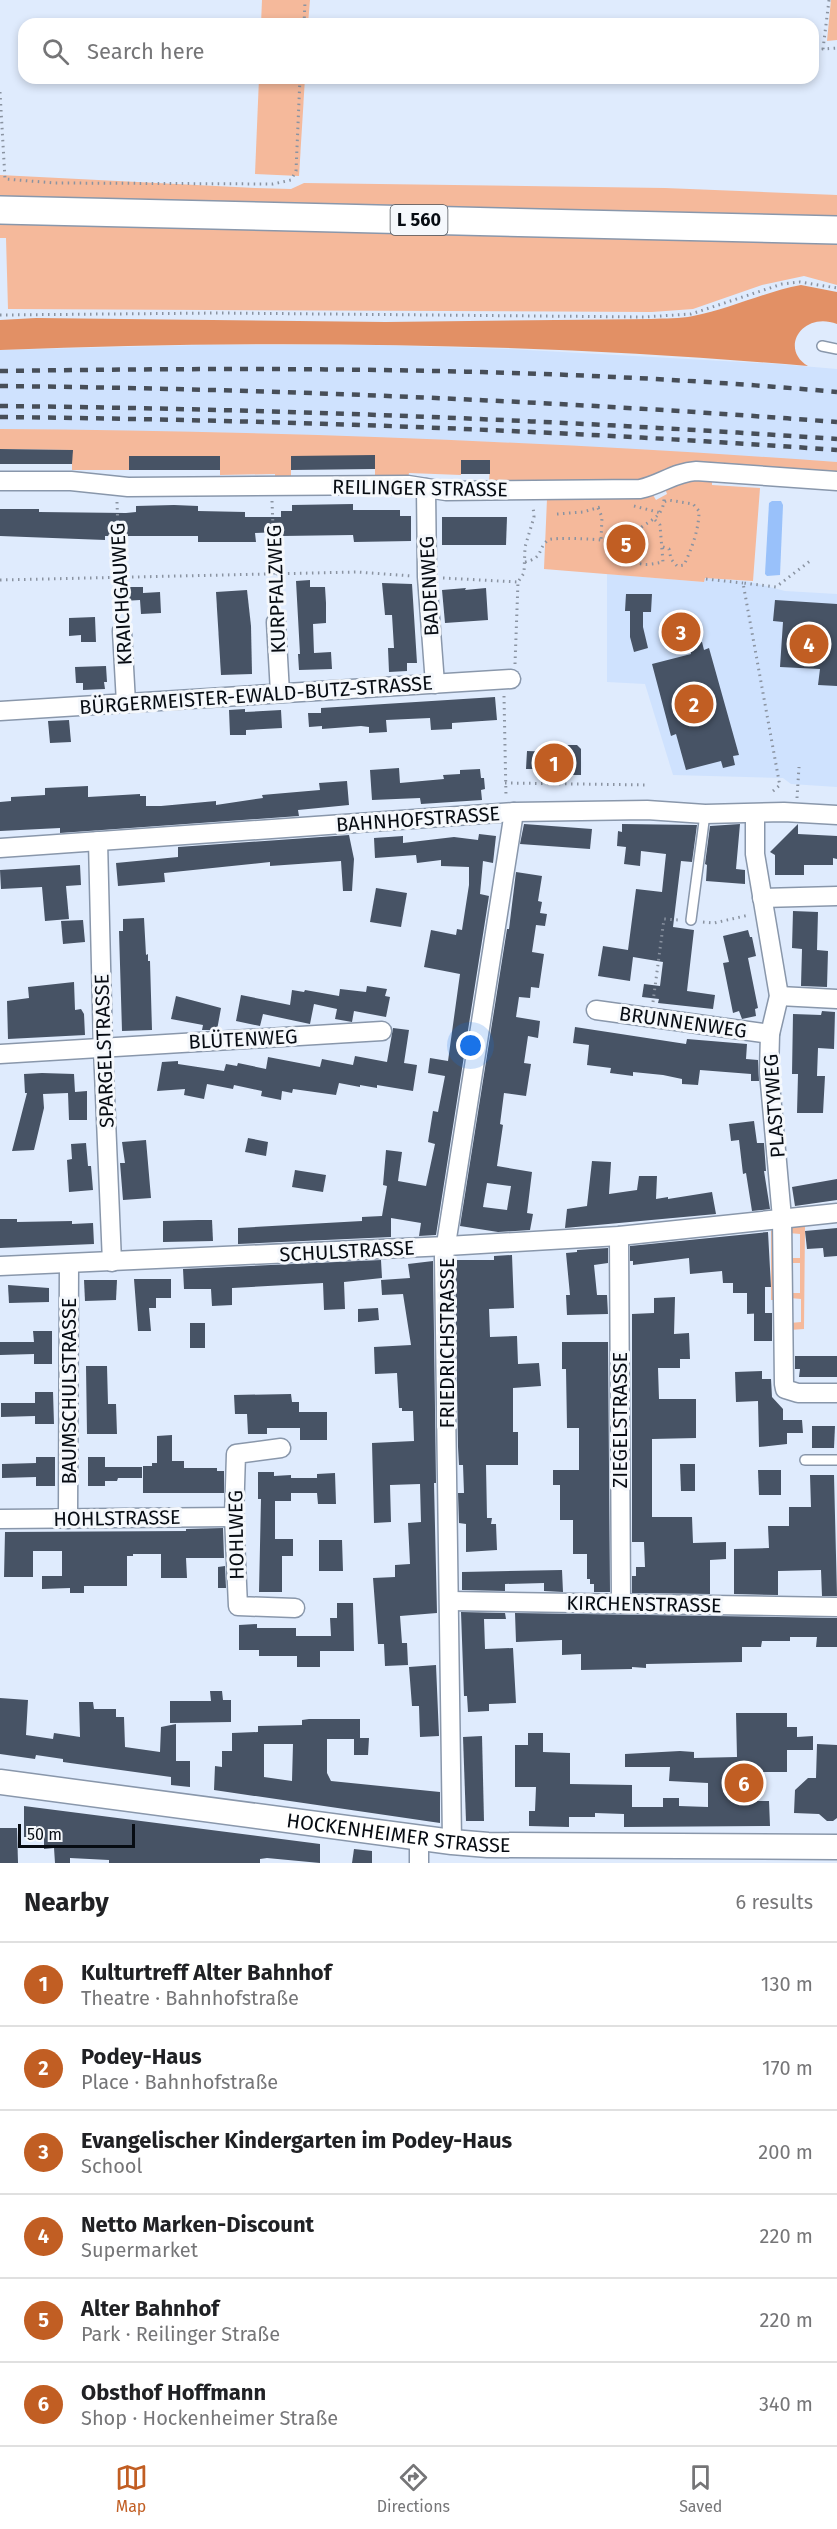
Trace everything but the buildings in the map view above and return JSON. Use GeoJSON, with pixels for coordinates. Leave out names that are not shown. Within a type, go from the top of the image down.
{"type":"FeatureCollection","features":[{"type":"Feature","properties":{"kind":"main road","name":"L 560"},"geometry":{"type":"LineString","coordinates":[[0,210],[837,230]]}},
{"type":"Feature","properties":{"kind":"street","name":"REILINGER STRASSE"},"geometry":{"type":"LineString","coordinates":[[0,481],[71,481],[128,487],[408,485],[446,491],[640,489],[650,487],[674,474],[696,471],[837,481]]}},
{"type":"Feature","properties":{"kind":"street","name":"BADENWEG"},"geometry":{"type":"LineString","coordinates":[[426,488],[427,577],[435,684]]}},
{"type":"Feature","properties":{"kind":"street","name":"KURPFALZWEG"},"geometry":{"type":"LineString","coordinates":[[276,622],[280,693]]}},
{"type":"Feature","properties":{"kind":"street","name":"KRAICHGAUWEG"},"geometry":{"type":"LineString","coordinates":[[122,631],[126,703]]}},
{"type":"Feature","properties":{"kind":"street","name":"BÜRGERMEISTER-EWALD-BUTZ-STRASSE"},"geometry":{"type":"LineString","coordinates":[[0,711],[507,679]]}},
{"type":"Feature","properties":{"kind":"street","name":"BAHNHOFSTRASSE"},"geometry":{"type":"LineString","coordinates":[[0,848],[514,812],[647,810],[705,814],[837,815]]}},
{"type":"Feature","properties":{"kind":"street","name":"FRIEDRICHSTRASSE"},"geometry":{"type":"LineString","coordinates":[[452,1842],[444,1257],[514,812]]}},
{"type":"Feature","properties":{"kind":"street","name":"PLASTYWEG"},"geometry":{"type":"LineString","coordinates":[[755,814],[755,854],[779,996],[770,1034],[769,1072],[782,1218],[785,1389],[798,1393],[837,1393]]}},
{"type":"Feature","properties":{"kind":"street","name":"SPARGELSTRASSE"},"geometry":{"type":"LineString","coordinates":[[98,841],[103,1048],[112,1262]]}},
{"type":"Feature","properties":{"kind":"street"},"geometry":{"type":"LineString","coordinates":[[764,905],[837,896]]}},
{"type":"Feature","properties":{"kind":"street"},"geometry":{"type":"LineString","coordinates":[[779,996],[837,999]]}},
{"type":"Feature","properties":{"kind":"street","name":"BRUNNENWEG"},"geometry":{"type":"LineString","coordinates":[[596,1010],[770,1034]]}},
{"type":"Feature","properties":{"kind":"street","name":"BLÜTENWEG"},"geometry":{"type":"LineString","coordinates":[[0,1054],[382,1031]]}},
{"type":"Feature","properties":{"kind":"street","name":"SCHULSTRASSE"},"geometry":{"type":"LineString","coordinates":[[0,1266],[619,1236],[837,1213]]}},
{"type":"Feature","properties":{"kind":"street","name":"ZIEGELSTRASSE"},"geometry":{"type":"LineString","coordinates":[[619,1236],[621,1604]]}},
{"type":"Feature","properties":{"kind":"street","name":"BAUMSCHULSTRASSE"},"geometry":{"type":"LineString","coordinates":[[69,1264],[69,1519]]}},
{"type":"Feature","properties":{"kind":"street","name":"HOHLWEG"},"geometry":{"type":"LineString","coordinates":[[281,1448],[236,1454],[234,1517],[238,1606],[295,1608]]}},
{"type":"Feature","properties":{"kind":"street","name":"HOHLSTRASSE"},"geometry":{"type":"LineString","coordinates":[[0,1519],[234,1517]]}},
{"type":"Feature","properties":{"kind":"street","name":"KIRCHENSTRASSE"},"geometry":{"type":"LineString","coordinates":[[450,1601],[837,1607]]}},
{"type":"Feature","properties":{"kind":"street","name":"HOCKENHEIMER STRASSE"},"geometry":{"type":"LineString","coordinates":[[0,1782],[452,1842],[540,1846],[837,1847]]}},
{"type":"Feature","properties":{"kind":"street"},"geometry":{"type":"LineString","coordinates":[[419,1838],[419,1863]]}},
{"type":"Feature","properties":{"kind":"lane"},"geometry":{"type":"LineString","coordinates":[[822,345],[837,349]]}},
{"type":"Feature","properties":{"kind":"lane"},"geometry":{"type":"LineString","coordinates":[[691,920],[705,814]]}},
{"type":"Feature","properties":{"kind":"lane"},"geometry":{"type":"LineString","coordinates":[[805,1460],[837,1460]]}},
{"type":"Feature","properties":{"kind":"path"},"geometry":{"type":"LineString","coordinates":[[829,0],[823,49],[837,48]]}},
{"type":"Feature","properties":{"kind":"path"},"geometry":{"type":"LineString","coordinates":[[304,18],[305,2]]}},
{"type":"Feature","properties":{"kind":"path"},"geometry":{"type":"LineString","coordinates":[[0,92],[5,179],[55,183],[273,184],[291,180],[296,171],[300,84]]}},
{"type":"Feature","properties":{"kind":"path"},"geometry":{"type":"LineString","coordinates":[[0,315],[58,313],[644,317],[691,315],[782,284],[800,282],[837,288]]}},
{"type":"Feature","properties":{"kind":"path","name":"KRAICHGAUWEG"},"geometry":{"type":"LineString","coordinates":[[117,485],[122,631]]}},
{"type":"Feature","properties":{"kind":"path","name":"KURPFALZWEG"},"geometry":{"type":"LineString","coordinates":[[272,486],[276,622]]}},
{"type":"Feature","properties":{"kind":"path"},"geometry":{"type":"LineString","coordinates":[[514,812],[508,804],[505,783],[507,679],[517,660],[518,582],[524,573],[525,547],[534,517],[532,489]]}},
{"type":"Feature","properties":{"kind":"path"},"geometry":{"type":"LineString","coordinates":[[655,520],[660,525],[663,562],[645,566],[630,558],[629,545],[642,525],[655,520],[661,513],[664,495]]}},
{"type":"Feature","properties":{"kind":"path"},"geometry":{"type":"LineString","coordinates":[[663,547],[669,549],[670,559],[677,566],[684,565],[694,534],[699,527],[699,511],[693,504],[668,500],[664,502]]}},
{"type":"Feature","properties":{"kind":"path"},"geometry":{"type":"LineString","coordinates":[[557,514],[583,512],[603,506]]}},
{"type":"Feature","properties":{"kind":"path"},"geometry":{"type":"LineString","coordinates":[[630,506],[661,513]]}},
{"type":"Feature","properties":{"kind":"path"},"geometry":{"type":"LineString","coordinates":[[598,508],[602,517],[601,540]]}},
{"type":"Feature","properties":{"kind":"path"},"geometry":{"type":"LineString","coordinates":[[525,562],[538,557],[547,542],[554,538],[601,540],[629,545]]}},
{"type":"Feature","properties":{"kind":"path"},"geometry":{"type":"LineString","coordinates":[[706,579],[776,587],[810,561]]}},
{"type":"Feature","properties":{"kind":"path"},"geometry":{"type":"LineString","coordinates":[[0,580],[357,572],[518,582]]}},
{"type":"Feature","properties":{"kind":"path"},"geometry":{"type":"LineString","coordinates":[[743,583],[780,781],[780,785],[773,791]]}},
{"type":"Feature","properties":{"kind":"path"},"geometry":{"type":"LineString","coordinates":[[797,800],[799,767]]}},
{"type":"Feature","properties":{"kind":"path"},"geometry":{"type":"LineString","coordinates":[[505,783],[649,785]]}},
{"type":"Feature","properties":{"kind":"path"},"geometry":{"type":"LineString","coordinates":[[651,1019],[664,919],[714,924],[764,905]]}},
{"type":"Feature","properties":{"kind":"shaded area"},"geometry":{"type":"Polygon","coordinates":[[[262,0],[310,0],[308,18],[261,18],[262,0]]]}},
{"type":"Feature","properties":{"kind":"shaded area"},"geometry":{"type":"Polygon","coordinates":[[[831,0],[837,0],[837,40],[827,41],[831,0]]]}},
{"type":"Feature","properties":{"kind":"shaded area"},"geometry":{"type":"Polygon","coordinates":[[[259,84],[305,84],[299,176],[255,174],[259,84]]]}},
{"type":"Feature","properties":{"kind":"shaded area"},"geometry":{"type":"Polygon","coordinates":[[[0,175],[291,189],[304,183],[665,188],[837,195],[837,219],[0,202],[0,175]]]}},
{"type":"Feature","properties":{"kind":"shaded area"},"geometry":{"type":"Polygon","coordinates":[[[0,221],[837,239],[837,285],[804,276],[762,285],[693,309],[652,312],[8,309],[6,238],[0,238],[0,221]]]}},
{"type":"Feature","properties":{"kind":"shaded area"},"geometry":{"type":"Polygon","coordinates":[[[801,285],[837,292],[837,324],[825,321],[814,323],[805,327],[798,334],[795,350],[799,359],[808,366],[607,352],[404,345],[202,345],[0,350],[0,320],[36,318],[386,322],[651,319],[688,317],[707,313],[801,285]]]}},
{"type":"Feature","properties":{"kind":"shaded area"},"geometry":{"type":"Polygon","coordinates":[[[205,345],[373,345],[509,349],[837,369],[837,462],[489,442],[231,433],[0,429],[0,350],[205,345]]]}},
{"type":"Feature","properties":{"kind":"shaded area"},"geometry":{"type":"Polygon","coordinates":[[[0,429],[209,432],[523,443],[837,462],[837,475],[713,465],[643,482],[489,484],[490,461],[462,460],[461,475],[409,473],[408,478],[375,478],[375,462],[291,456],[291,479],[275,479],[275,474],[220,475],[220,456],[129,456],[129,470],[72,470],[72,450],[0,449],[0,429]]]}},
{"type":"Feature","properties":{"kind":"shaded area"},"geometry":{"type":"Polygon","coordinates":[[[691,479],[712,480],[712,485],[760,488],[753,581],[705,578],[704,582],[544,569],[547,499],[653,495],[656,500],[667,494],[665,488],[691,479]]]}},
{"type":"Feature","properties":{"kind":"shaded area"},"geometry":{"type":"Polygon","coordinates":[[[607,574],[704,582],[705,578],[746,581],[785,591],[837,594],[837,787],[791,784],[783,778],[673,775],[645,684],[607,682],[607,574]]]}},
{"type":"Feature","properties":{"kind":"shaded area"},"geometry":{"type":"Polygon","coordinates":[[[805,1226],[804,1329],[790,1330],[790,1323],[801,1322],[801,1299],[790,1298],[790,1293],[800,1293],[800,1263],[789,1263],[789,1258],[800,1258],[800,1234],[789,1233],[792,1227],[805,1226]]]}},
{"type":"Feature","properties":{"kind":"shaded area"},"geometry":{"type":"Polygon","coordinates":[[[771,1230],[773,1232],[775,1300],[771,1300],[771,1230]]]}},
{"type":"Feature","properties":{"kind":"water"},"geometry":{"type":"Polygon","coordinates":[[[781,501],[783,505],[780,575],[767,576],[765,574],[769,503],[781,501]]]}},
{"type":"Feature","properties":{"kind":"railway"},"geometry":{"type":"LineString","coordinates":[[0,371],[314,369],[524,373],[837,392]]}},
{"type":"Feature","properties":{"kind":"railway"},"geometry":{"type":"LineString","coordinates":[[0,386],[418,397],[837,422]]}},
{"type":"Feature","properties":{"kind":"railway"},"geometry":{"type":"LineString","coordinates":[[0,406],[418,416],[837,439]]}},
{"type":"Feature","properties":{"kind":"railway"},"geometry":{"type":"LineString","coordinates":[[0,417],[418,427],[837,450]]}},
{"type":"Feature","properties":{"kind":"place","name":"Alter Bahnhof"},"geometry":{"type":"Point","coordinates":[626,544]}},
{"type":"Feature","properties":{"kind":"place","name":"Evangelischer Kindergarten im Podey-Haus"},"geometry":{"type":"Point","coordinates":[681,632]}},
{"type":"Feature","properties":{"kind":"place","name":"Netto Marken-Discount"},"geometry":{"type":"Point","coordinates":[809,644]}},
{"type":"Feature","properties":{"kind":"place","name":"Podey-Haus"},"geometry":{"type":"Point","coordinates":[694,704]}},
{"type":"Feature","properties":{"kind":"place","name":"Kulturtreff Alter Bahnhof"},"geometry":{"type":"Point","coordinates":[554,763]}},
{"type":"Feature","properties":{"kind":"place","name":"Obsthof Hoffmann"},"geometry":{"type":"Point","coordinates":[744,1783]}}]}
